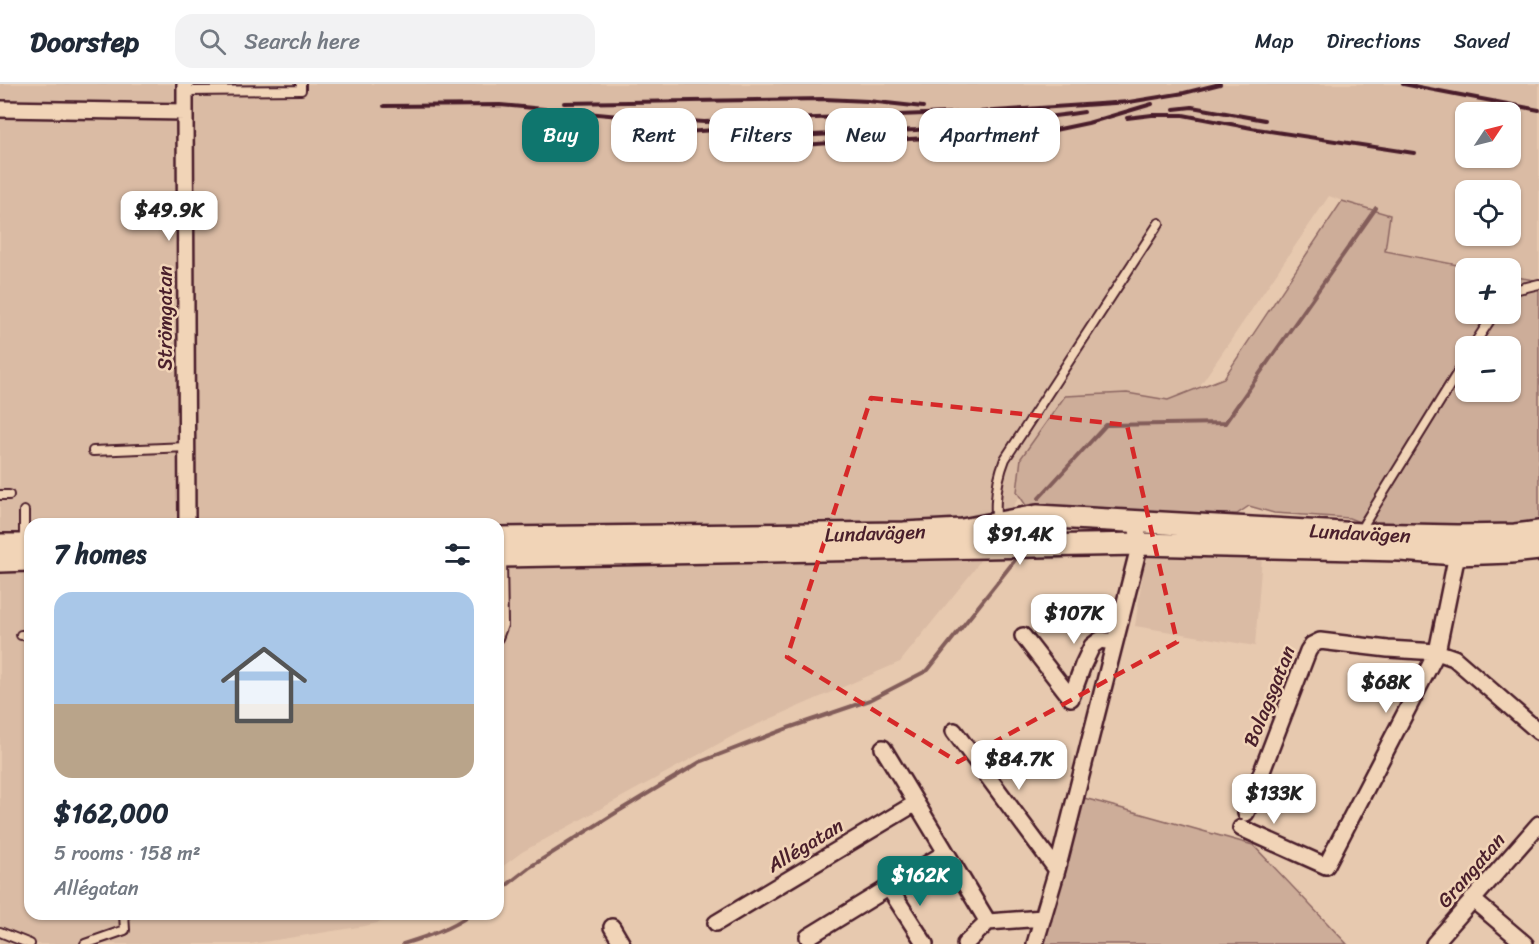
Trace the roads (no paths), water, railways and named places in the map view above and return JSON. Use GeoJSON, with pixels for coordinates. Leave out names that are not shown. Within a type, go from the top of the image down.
{"type":"FeatureCollection","features":[{"type":"Feature","properties":{"kind":"main road","name":"Lundavägen"},"geometry":{"type":"LineString","coordinates":[[504,547],[962,530],[1037,516],[1361,534],[1511,552],[1539,549]]}},
{"type":"Feature","properties":{"kind":"main road","name":"Lundavägen"},"geometry":{"type":"LineString","coordinates":[[504,547],[999,547],[1139,544],[1400,550],[1457,545],[1539,532]]}},
{"type":"Feature","properties":{"kind":"main road"},"geometry":{"type":"LineString","coordinates":[[0,545],[24,549]]}},
{"type":"Feature","properties":{"kind":"main road"},"geometry":{"type":"LineString","coordinates":[[0,561],[24,552]]}},
{"type":"Feature","properties":{"kind":"street","name":"Strömgatan"},"geometry":{"type":"LineString","coordinates":[[185,87],[187,518]]}},
{"type":"Feature","properties":{"kind":"street"},"geometry":{"type":"LineString","coordinates":[[0,109],[185,112]]}},
{"type":"Feature","properties":{"kind":"street"},"geometry":{"type":"LineString","coordinates":[[1035,944],[1057,870],[1139,544],[1136,521]]}},
{"type":"Feature","properties":{"kind":"street"},"geometry":{"type":"LineString","coordinates":[[1457,545],[1437,652],[1454,658],[1539,732]]}},
{"type":"Feature","properties":{"kind":"street"},"geometry":{"type":"LineString","coordinates":[[1023,636],[1071,698],[1092,646],[1100,640],[1114,642]]}},
{"type":"Feature","properties":{"kind":"street","name":"Bolagsgatan"},"geometry":{"type":"LineString","coordinates":[[1320,641],[1437,652],[1326,866],[1243,820],[1312,645],[1320,641]]}},
{"type":"Feature","properties":{"kind":"street"},"geometry":{"type":"LineString","coordinates":[[954,731],[1057,870]]}},
{"type":"Feature","properties":{"kind":"street"},"geometry":{"type":"LineString","coordinates":[[883,748],[988,922]]}},
{"type":"Feature","properties":{"kind":"street","name":"Allégatan"},"geometry":{"type":"LineString","coordinates":[[717,922],[916,804]]}},
{"type":"Feature","properties":{"kind":"street","name":"Grangatan"},"geometry":{"type":"LineString","coordinates":[[1434,944],[1539,824]]}},
{"type":"Feature","properties":{"kind":"street"},"geometry":{"type":"LineString","coordinates":[[808,937],[945,853]]}},
{"type":"Feature","properties":{"kind":"street"},"geometry":{"type":"LineString","coordinates":[[889,888],[924,944]]}},
{"type":"Feature","properties":{"kind":"street"},"geometry":{"type":"LineString","coordinates":[[1472,899],[1525,944]]}},
{"type":"Feature","properties":{"kind":"street"},"geometry":{"type":"LineString","coordinates":[[965,944],[988,922],[1044,918]]}},
{"type":"Feature","properties":{"kind":"street"},"geometry":{"type":"LineString","coordinates":[[612,927],[622,944]]}},
{"type":"Feature","properties":{"kind":"lane"},"geometry":{"type":"LineString","coordinates":[[185,87],[301,90],[301,84]]}},
{"type":"Feature","properties":{"kind":"lane"},"geometry":{"type":"LineString","coordinates":[[999,547],[996,524],[996,487],[1005,459],[1159,223]]}},
{"type":"Feature","properties":{"kind":"lane"},"geometry":{"type":"LineString","coordinates":[[1521,288],[1539,284]]}},
{"type":"Feature","properties":{"kind":"lane"},"geometry":{"type":"LineString","coordinates":[[1361,534],[1364,524],[1455,377]]}},
{"type":"Feature","properties":{"kind":"lane"},"geometry":{"type":"LineString","coordinates":[[93,451],[187,447]]}},
{"type":"Feature","properties":{"kind":"lane"},"geometry":{"type":"LineString","coordinates":[[0,495],[9,495]]}},
{"type":"Feature","properties":{"kind":"lane"},"geometry":{"type":"LineString","coordinates":[[24,511],[25,518]]}},
{"type":"Feature","properties":{"kind":"lane"},"geometry":{"type":"LineString","coordinates":[[85,944],[125,930],[124,920]]}},
{"type":"Feature","properties":{"kind":"lane"},"geometry":{"type":"LineString","coordinates":[[0,932],[30,944]]}},
{"type":"Feature","properties":{"kind":"waterway"},"geometry":{"type":"LineString","coordinates":[[1039,498],[1106,425],[1225,423],[1376,208]]}},
{"type":"Feature","properties":{"kind":"waterway"},"geometry":{"type":"LineString","coordinates":[[504,887],[530,867],[700,762],[870,700],[928,670],[1015,560]]}},
{"type":"Feature","properties":{"kind":"waterway"},"geometry":{"type":"LineString","coordinates":[[403,944],[447,928],[461,920]]}},
{"type":"Feature","properties":{"kind":"railway"},"geometry":{"type":"LineString","coordinates":[[384,106],[500,105],[704,122],[979,112],[1129,102],[1184,93],[1220,84]]}},
{"type":"Feature","properties":{"kind":"railway"},"geometry":{"type":"LineString","coordinates":[[1403,84],[1539,110]]}},
{"type":"Feature","properties":{"kind":"railway"},"geometry":{"type":"LineString","coordinates":[[564,103],[824,99],[923,107]]}},
{"type":"Feature","properties":{"kind":"railway"},"geometry":{"type":"LineString","coordinates":[[907,139],[1050,131],[1088,123],[1152,104]]}},
{"type":"Feature","properties":{"kind":"railway"},"geometry":{"type":"LineString","coordinates":[[1174,109],[1192,107],[1265,120]]}},
{"type":"Feature","properties":{"kind":"railway"},"geometry":{"type":"LineString","coordinates":[[1060,115],[1084,112]]}},
{"type":"Feature","properties":{"kind":"railway"},"geometry":{"type":"LineString","coordinates":[[1127,118],[1183,115],[1257,129],[1414,153]]}},
{"type":"Feature","properties":{"kind":"railway"},"geometry":{"type":"LineString","coordinates":[[697,131],[709,130]]}},
{"type":"Feature","properties":{"kind":"railway"},"geometry":{"type":"LineString","coordinates":[[813,135],[919,130]]}},
{"type":"Feature","properties":{"kind":"railway"},"geometry":{"type":"LineString","coordinates":[[813,144],[825,143]]}}]}
